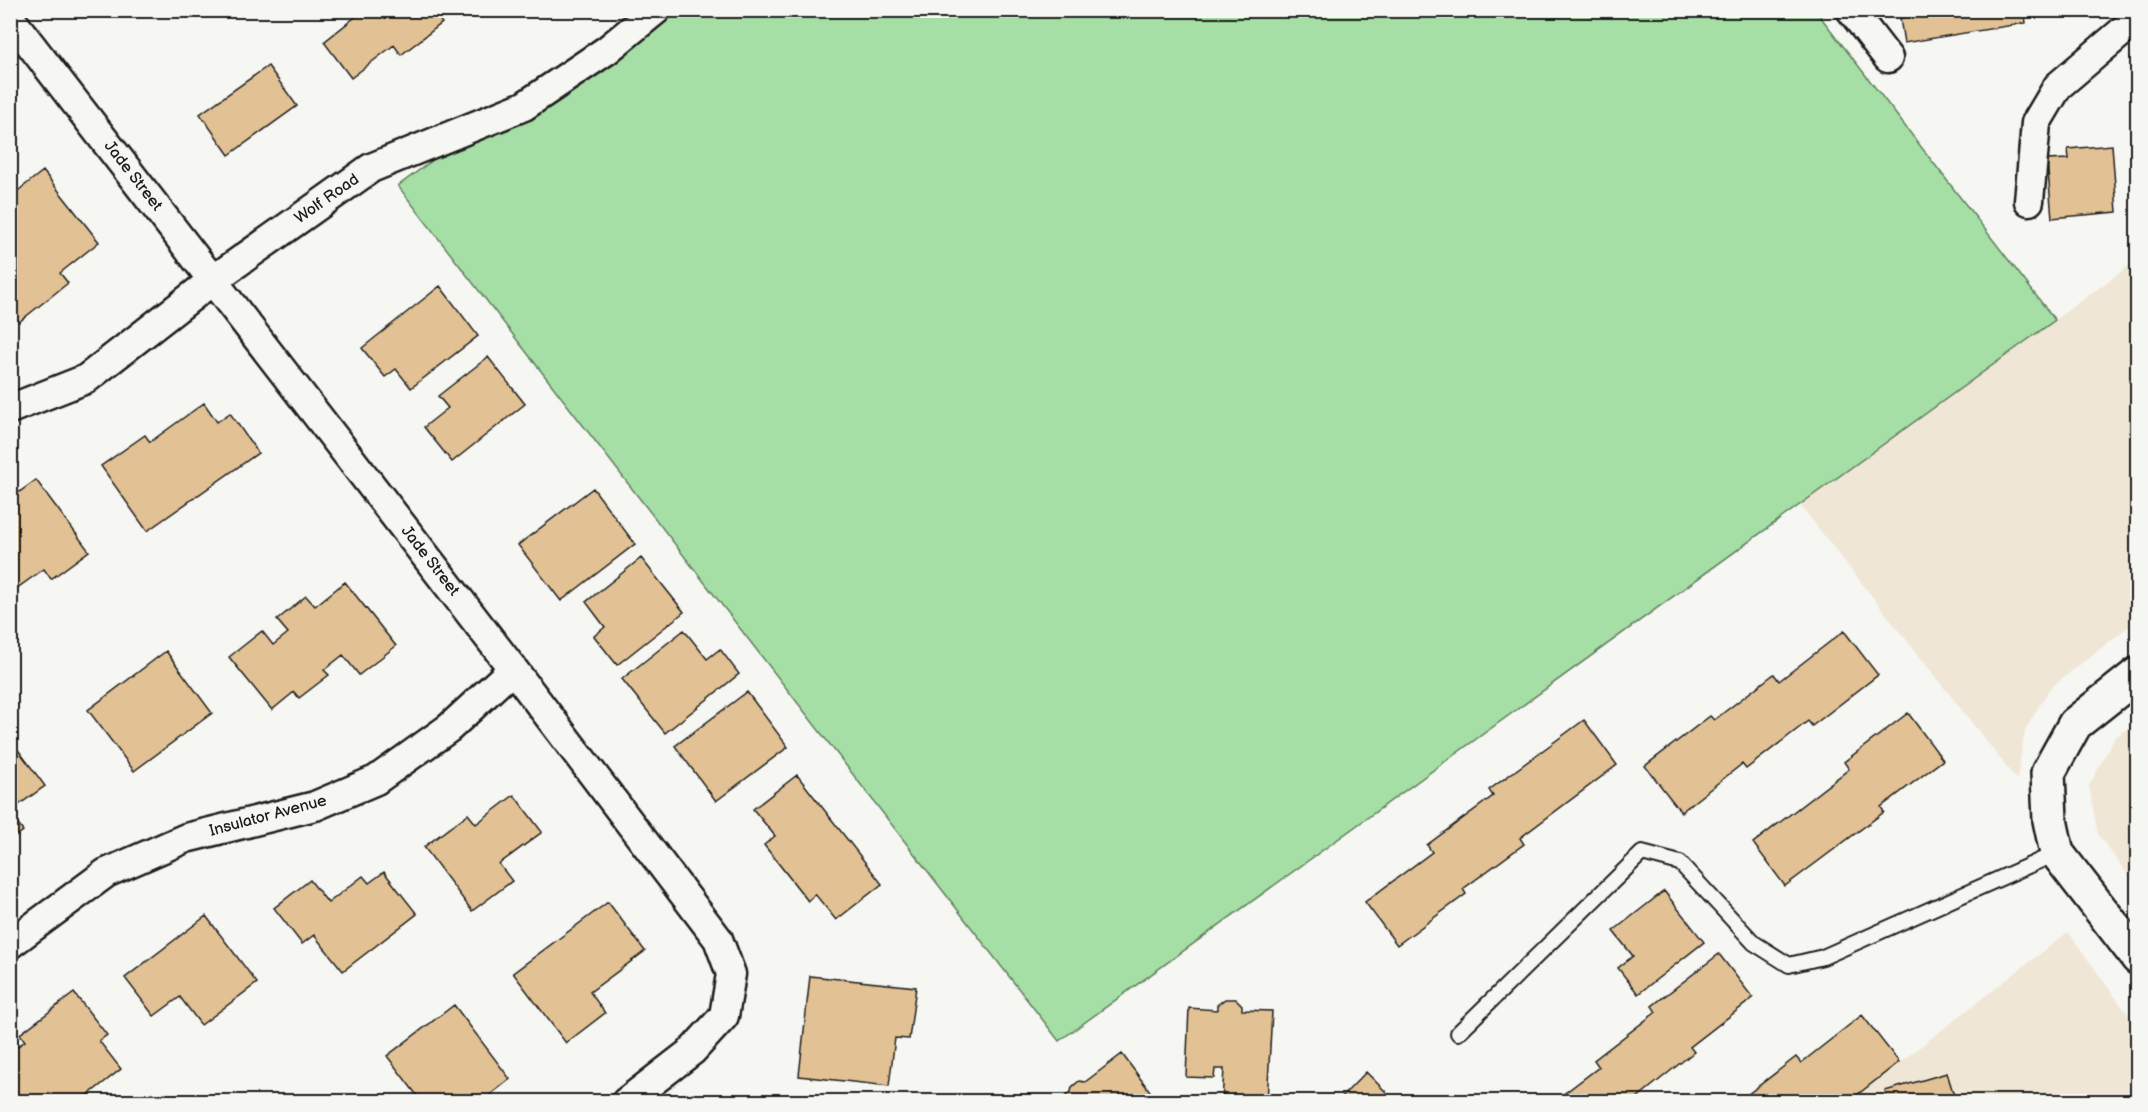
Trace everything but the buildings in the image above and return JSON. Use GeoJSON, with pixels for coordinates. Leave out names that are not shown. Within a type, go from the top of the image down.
{"type":"FeatureCollection","features":[{"type":"Feature","properties":{"kind":"street","name":"Wolf Road"},"geometry":{"type":"LineString","coordinates":[[10,409],[86,379],[213,280],[371,168],[524,106],[607,50],[656,10]]}},
{"type":"Feature","properties":{"kind":"street"},"geometry":{"type":"LineString","coordinates":[[1851,10],[1888,58]]}},
{"type":"Feature","properties":{"kind":"street","name":"Jade Street"},"geometry":{"type":"LineString","coordinates":[[10,18],[513,669],[718,939],[731,974],[724,1016],[692,1051],[627,1101]]}},
{"type":"Feature","properties":{"kind":"street"},"geometry":{"type":"LineString","coordinates":[[2029,201],[2036,123],[2058,86],[2138,18]]}},
{"type":"Feature","properties":{"kind":"street","name":"Insulator Avenue"},"geometry":{"type":"LineString","coordinates":[[10,944],[106,873],[186,838],[315,806],[376,780],[449,728],[513,669]]}},
{"type":"Feature","properties":{"kind":"street"},"geometry":{"type":"LineString","coordinates":[[2138,674],[2075,724],[2048,774],[2050,820],[2057,853],[2138,958]]}},
{"type":"Feature","properties":{"kind":"lane"},"geometry":{"type":"LineString","coordinates":[[1458,1033],[1642,853],[1680,863],[1754,943],[1789,965],[1823,957],[2057,853]]}},
{"type":"Feature","properties":{"kind":"shaded area"},"geometry":{"type":"Polygon","coordinates":[[[2137,260],[2137,620],[2050,688],[2025,730],[2017,780],[1800,505],[2137,260]]]}},
{"type":"Feature","properties":{"kind":"shaded area"},"geometry":{"type":"Polygon","coordinates":[[[2137,721],[2137,887],[2098,835],[2089,786],[2114,738],[2137,721]]]}},
{"type":"Feature","properties":{"kind":"shaded area"},"geometry":{"type":"Polygon","coordinates":[[[2068,932],[2137,1027],[2137,1101],[1849,1102],[2068,932]]]}},
{"type":"Feature","properties":{"kind":"green space"},"geometry":{"type":"Polygon","coordinates":[[[633,11],[1816,11],[2055,320],[1059,1041],[398,186],[633,11]]]}}]}
